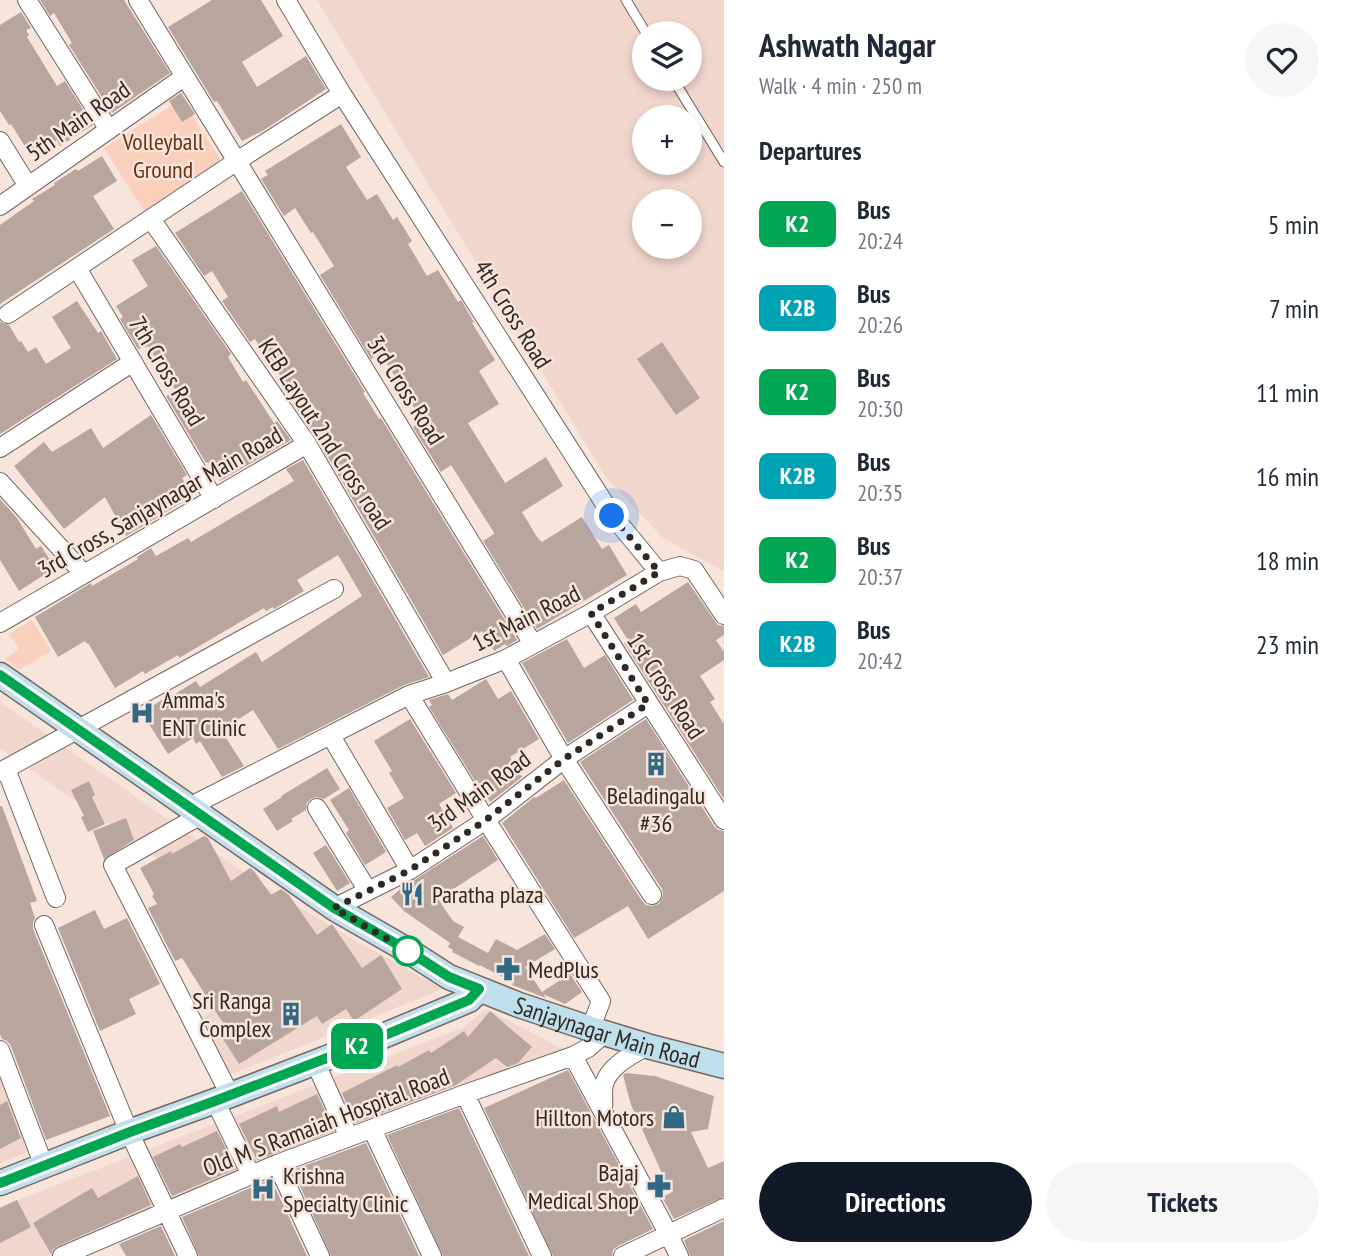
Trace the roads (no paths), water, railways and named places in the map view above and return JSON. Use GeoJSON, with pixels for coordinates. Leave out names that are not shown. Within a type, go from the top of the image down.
{"type":"FeatureCollection","features":[{"type":"Feature","properties":{"kind":"street"},"geometry":{"type":"LineString","coordinates":[[27,0],[109,130]]}},
{"type":"Feature","properties":{"kind":"street","name":"3rd Cross Road"},"geometry":{"type":"LineString","coordinates":[[138,0],[533,644]]}},
{"type":"Feature","properties":{"kind":"street","name":"4th Cross Road"},"geometry":{"type":"LineString","coordinates":[[286,0],[342,94],[612,516],[659,572]]}},
{"type":"Feature","properties":{"kind":"street","name":"5th Main Road"},"geometry":{"type":"LineString","coordinates":[[0,206],[184,77]]}},
{"type":"Feature","properties":{"kind":"street"},"geometry":{"type":"LineString","coordinates":[[8,314],[342,94]]}},
{"type":"Feature","properties":{"kind":"street"},"geometry":{"type":"LineString","coordinates":[[0,141],[28,186]]}},
{"type":"Feature","properties":{"kind":"street","name":"KEB Layout 2nd Cross road"},"geometry":{"type":"LineString","coordinates":[[151,219],[307,444],[446,683]]}},
{"type":"Feature","properties":{"kind":"street","name":"7th Cross Road"},"geometry":{"type":"LineString","coordinates":[[78,268],[214,499]]}},
{"type":"Feature","properties":{"kind":"street"},"geometry":{"type":"LineString","coordinates":[[0,448],[134,362]]}},
{"type":"Feature","properties":{"kind":"street","name":"3rd Cross, Sanjaynagar Main Road"},"geometry":{"type":"LineString","coordinates":[[0,623],[307,444]]}},
{"type":"Feature","properties":{"kind":"street"},"geometry":{"type":"LineString","coordinates":[[0,482],[84,574]]}},
{"type":"Feature","properties":{"kind":"street"},"geometry":{"type":"LineString","coordinates":[[659,572],[680,566],[694,570],[724,615]]}},
{"type":"Feature","properties":{"kind":"street","name":"1st Main Road"},"geometry":{"type":"LineString","coordinates":[[222,1098],[113,865],[195,811],[331,736],[409,695],[506,659],[659,572]]}},
{"type":"Feature","properties":{"kind":"street"},"geometry":{"type":"LineString","coordinates":[[56,898],[3,770],[334,589]]}},
{"type":"Feature","properties":{"kind":"street","name":"1st Cross Road"},"geometry":{"type":"LineString","coordinates":[[591,613],[724,820]]}},
{"type":"Feature","properties":{"kind":"street"},"geometry":{"type":"LineString","coordinates":[[506,659],[564,759],[652,895]]}},
{"type":"Feature","properties":{"kind":"street","name":"Sanjaynagar Main Road"},"geometry":{"type":"LineString","coordinates":[[0,675],[334,908],[449,977],[597,1031],[724,1066]]}},
{"type":"Feature","properties":{"kind":"street"},"geometry":{"type":"LineString","coordinates":[[409,695],[601,1001],[595,1017],[597,1031]]}},
{"type":"Feature","properties":{"kind":"street","name":"3rd Main Road"},"geometry":{"type":"LineString","coordinates":[[334,908],[410,870],[486,820],[564,759],[648,704]]}},
{"type":"Feature","properties":{"kind":"street"},"geometry":{"type":"LineString","coordinates":[[331,736],[410,870]]}},
{"type":"Feature","properties":{"kind":"street"},"geometry":{"type":"LineString","coordinates":[[317,808],[368,891]]}},
{"type":"Feature","properties":{"kind":"street"},"geometry":{"type":"LineString","coordinates":[[44,926],[130,1132],[188,1256]]}},
{"type":"Feature","properties":{"kind":"street"},"geometry":{"type":"LineString","coordinates":[[0,1184],[469,1000],[479,989]]}},
{"type":"Feature","properties":{"kind":"street","name":"Old M S Ramaiah Hospital Road"},"geometry":{"type":"LineString","coordinates":[[67,1255],[277,1164],[573,1056],[588,1048],[597,1031]]}},
{"type":"Feature","properties":{"kind":"street"},"geometry":{"type":"LineString","coordinates":[[603,1111],[604,1086],[609,1074],[648,1046]]}},
{"type":"Feature","properties":{"kind":"street"},"geometry":{"type":"LineString","coordinates":[[1,1056],[44,1166]]}},
{"type":"Feature","properties":{"kind":"street"},"geometry":{"type":"LineString","coordinates":[[573,1056],[679,1256]]}},
{"type":"Feature","properties":{"kind":"street"},"geometry":{"type":"LineString","coordinates":[[314,1062],[349,1137]]}},
{"type":"Feature","properties":{"kind":"street"},"geometry":{"type":"LineString","coordinates":[[465,1094],[542,1256]]}},
{"type":"Feature","properties":{"kind":"street"},"geometry":{"type":"LineString","coordinates":[[222,1098],[251,1175]]}},
{"type":"Feature","properties":{"kind":"street"},"geometry":{"type":"LineString","coordinates":[[372,1129],[432,1256]]}},
{"type":"Feature","properties":{"kind":"street"},"geometry":{"type":"LineString","coordinates":[[277,1164],[320,1256]]}},
{"type":"Feature","properties":{"kind":"street"},"geometry":{"type":"LineString","coordinates":[[623,1256],[724,1208]]}},
{"type":"Feature","properties":{"kind":"lane"},"geometry":{"type":"LineString","coordinates":[[626,0],[639,21]]}},
{"type":"Feature","properties":{"kind":"lane"},"geometry":{"type":"LineString","coordinates":[[680,91],[724,162]]}},
{"type":"Feature","properties":{"kind":"place","name":"Amma's ENT Clinic"},"geometry":{"type":"Point","coordinates":[142,713]}},
{"type":"Feature","properties":{"kind":"place","name":"Beladingalu #36"},"geometry":{"type":"Point","coordinates":[656,764]}},
{"type":"Feature","properties":{"kind":"place","name":"Paratha plaza"},"geometry":{"type":"Point","coordinates":[412,894]}},
{"type":"Feature","properties":{"kind":"place","name":"MedPlus"},"geometry":{"type":"Point","coordinates":[508,969]}},
{"type":"Feature","properties":{"kind":"place","name":"Sri Ranga Complex"},"geometry":{"type":"Point","coordinates":[291,1014]}},
{"type":"Feature","properties":{"kind":"place","name":"Hillton Motors"},"geometry":{"type":"Point","coordinates":[674,1117]}},
{"type":"Feature","properties":{"kind":"place","name":"Bajaj Medical Shop"},"geometry":{"type":"Point","coordinates":[659,1186]}},
{"type":"Feature","properties":{"kind":"place","name":"Krishna Specialty Clinic"},"geometry":{"type":"Point","coordinates":[263,1189]}},
{"type":"Feature","properties":{"kind":"park label","name":"Volleyball Ground"},"geometry":{"type":"Point","coordinates":[163,155]}}]}
